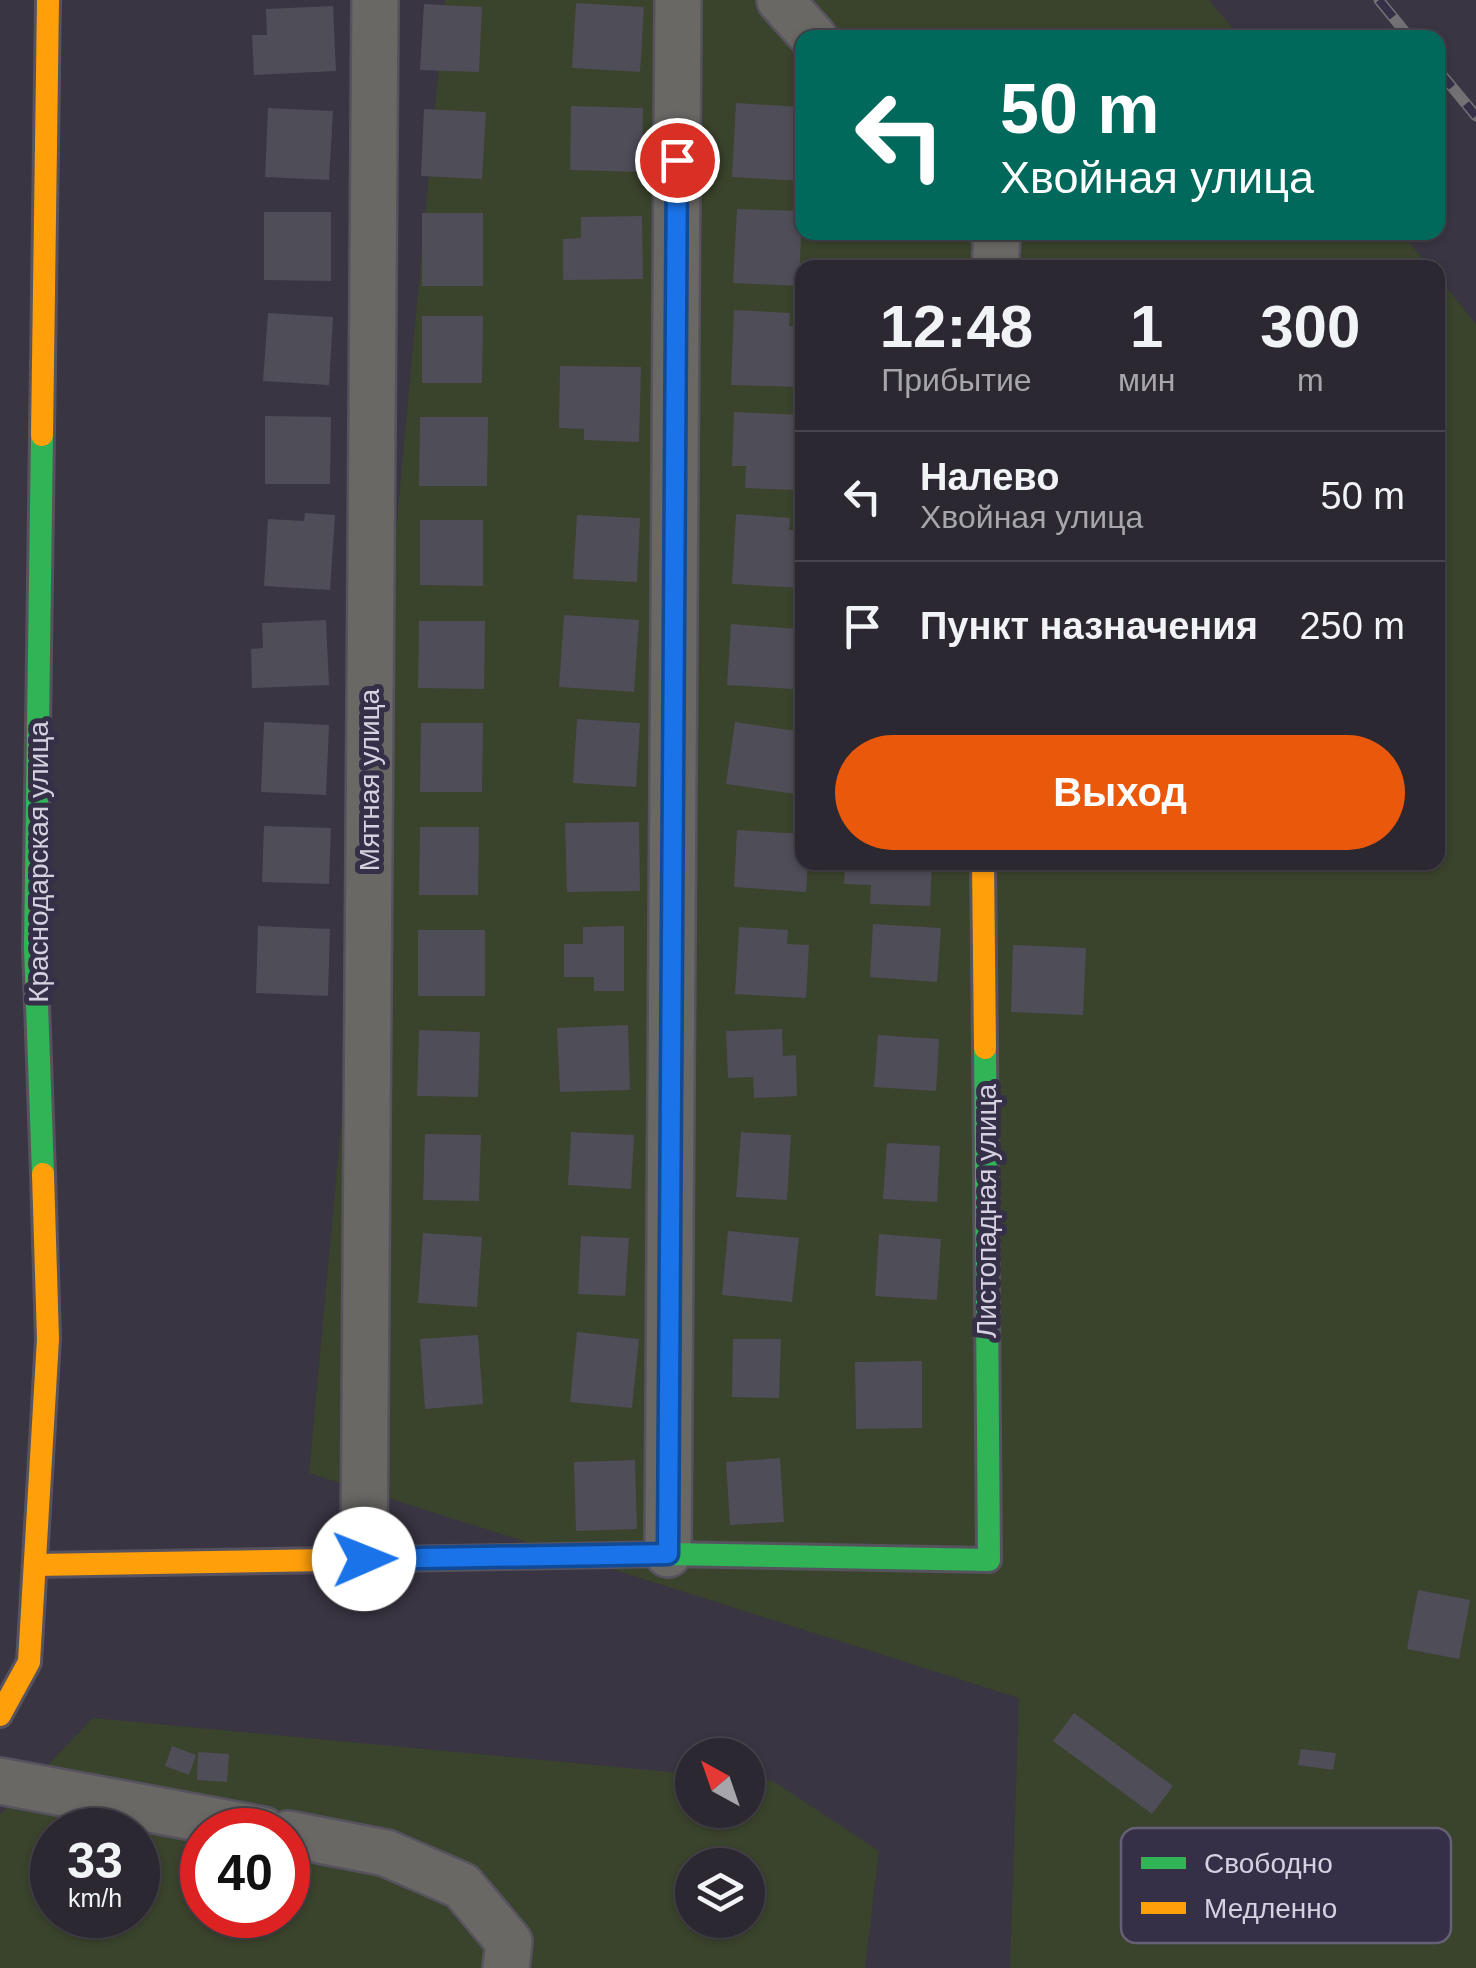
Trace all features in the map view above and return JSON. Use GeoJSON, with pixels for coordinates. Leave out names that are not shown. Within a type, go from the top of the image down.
{"type":"FeatureCollection","features":[{"type":"Feature","properties":{"kind":"street","name":"Краснодарская улица"},"geometry":{"type":"LineString","coordinates":[[0,1715],[29,1662],[48,1339],[36,947],[48,0]]}},
{"type":"Feature","properties":{"kind":"street","name":"Мятная улица"},"geometry":{"type":"LineString","coordinates":[[364,1559],[375,0]]}},
{"type":"Feature","properties":{"kind":"street"},"geometry":{"type":"LineString","coordinates":[[35,1566],[668,1554],[678,0]]}},
{"type":"Feature","properties":{"kind":"street"},"geometry":{"type":"LineString","coordinates":[[780,0],[807,30]]}},
{"type":"Feature","properties":{"kind":"street","name":"Листопадная улица"},"geometry":{"type":"LineString","coordinates":[[668,1554],[988,1560],[983,870]]}},
{"type":"Feature","properties":{"kind":"street"},"geometry":{"type":"LineString","coordinates":[[0,1781],[180,1814]]}},
{"type":"Feature","properties":{"kind":"street"},"geometry":{"type":"LineString","coordinates":[[310,1838],[386,1853],[462,1886],[509,1942],[506,1968]]}},
{"type":"Feature","properties":{"kind":"green space"},"geometry":{"type":"Polygon","coordinates":[[[445,0],[1209,0],[1234,30],[795,30],[795,240],[1407,240],[1424,260],[795,260],[795,870],[1445,870],[1445,286],[1476,324],[1476,1968],[1010,1968],[1019,1698],[309,1473],[445,0]]]}},
{"type":"Feature","properties":{"kind":"green space"},"geometry":{"type":"Polygon","coordinates":[[[93,1718],[675,1772],[675,1828],[765,1828],[765,1780],[773,1781],[879,1851],[865,1968],[0,1968],[0,1815],[93,1718]]]}},
{"type":"Feature","properties":{"kind":"building"},"geometry":{"type":"Polygon","coordinates":[[[576,3],[644,7],[640,72],[572,68],[576,3]]]}},
{"type":"Feature","properties":{"kind":"building"},"geometry":{"type":"Polygon","coordinates":[[[424,4],[482,7],[479,72],[420,70],[424,4]]]}},
{"type":"Feature","properties":{"kind":"building"},"geometry":{"type":"Polygon","coordinates":[[[333,6],[336,71],[254,75],[252,35],[267,35],[266,9],[333,6]]]}},
{"type":"Feature","properties":{"kind":"building"},"geometry":{"type":"Polygon","coordinates":[[[736,103],[795,107],[795,181],[732,177],[736,103]]]}},
{"type":"Feature","properties":{"kind":"building"},"geometry":{"type":"Polygon","coordinates":[[[571,106],[643,108],[642,172],[570,170],[571,106]]]}},
{"type":"Feature","properties":{"kind":"building"},"geometry":{"type":"Polygon","coordinates":[[[268,108],[333,111],[329,180],[265,177],[268,108]]]}},
{"type":"Feature","properties":{"kind":"building"},"geometry":{"type":"Polygon","coordinates":[[[424,109],[486,112],[482,179],[421,176],[424,109]]]}},
{"type":"Feature","properties":{"kind":"building"},"geometry":{"type":"Polygon","coordinates":[[[737,209],[795,211],[795,240],[801,240],[800,260],[795,260],[795,286],[733,283],[737,209]]]}},
{"type":"Feature","properties":{"kind":"building"},"geometry":{"type":"Polygon","coordinates":[[[264,212],[331,212],[331,281],[264,280],[264,212]]]}},
{"type":"Feature","properties":{"kind":"building"},"geometry":{"type":"Polygon","coordinates":[[[422,213],[483,213],[483,286],[422,286],[422,213]]]}},
{"type":"Feature","properties":{"kind":"building"},"geometry":{"type":"Polygon","coordinates":[[[642,216],[643,279],[563,280],[563,239],[581,238],[581,217],[642,216]]]}},
{"type":"Feature","properties":{"kind":"building"},"geometry":{"type":"Polygon","coordinates":[[[734,310],[790,313],[789,326],[795,326],[795,387],[731,385],[734,310]]]}},
{"type":"Feature","properties":{"kind":"building"},"geometry":{"type":"Polygon","coordinates":[[[268,313],[333,317],[329,385],[263,381],[268,313]]]}},
{"type":"Feature","properties":{"kind":"building"},"geometry":{"type":"Polygon","coordinates":[[[422,316],[483,316],[482,383],[422,383],[422,316]]]}},
{"type":"Feature","properties":{"kind":"building"},"geometry":{"type":"Polygon","coordinates":[[[560,366],[641,367],[639,442],[584,440],[584,429],[559,428],[560,366]]]}},
{"type":"Feature","properties":{"kind":"building"},"geometry":{"type":"Polygon","coordinates":[[[734,412],[795,415],[795,490],[745,488],[746,466],[732,466],[734,412]]]}},
{"type":"Feature","properties":{"kind":"building"},"geometry":{"type":"Polygon","coordinates":[[[265,416],[331,417],[330,484],[265,484],[265,416]]]}},
{"type":"Feature","properties":{"kind":"building"},"geometry":{"type":"Polygon","coordinates":[[[420,417],[488,417],[487,486],[419,486],[420,417]]]}},
{"type":"Feature","properties":{"kind":"building"},"geometry":{"type":"Polygon","coordinates":[[[305,513],[335,515],[330,590],[264,586],[268,519],[304,521],[305,513]]]}},
{"type":"Feature","properties":{"kind":"building"},"geometry":{"type":"Polygon","coordinates":[[[736,514],[790,518],[789,530],[795,530],[795,588],[732,584],[736,514]]]}},
{"type":"Feature","properties":{"kind":"building"},"geometry":{"type":"Polygon","coordinates":[[[577,515],[640,518],[637,582],[573,579],[577,515]]]}},
{"type":"Feature","properties":{"kind":"building"},"geometry":{"type":"Polygon","coordinates":[[[420,520],[483,520],[483,586],[420,585],[420,520]]]}},
{"type":"Feature","properties":{"kind":"building"},"geometry":{"type":"Polygon","coordinates":[[[564,615],[639,620],[634,692],[559,687],[564,615]]]}},
{"type":"Feature","properties":{"kind":"building"},"geometry":{"type":"Polygon","coordinates":[[[326,620],[329,685],[252,688],[251,649],[263,648],[262,623],[326,620]]]}},
{"type":"Feature","properties":{"kind":"building"},"geometry":{"type":"Polygon","coordinates":[[[419,621],[485,621],[484,689],[418,688],[419,621]]]}},
{"type":"Feature","properties":{"kind":"building"},"geometry":{"type":"Polygon","coordinates":[[[731,624],[795,629],[793,689],[727,685],[731,624]]]}},
{"type":"Feature","properties":{"kind":"building"},"geometry":{"type":"Polygon","coordinates":[[[577,719],[640,723],[636,787],[573,783],[577,719]]]}},
{"type":"Feature","properties":{"kind":"building"},"geometry":{"type":"Polygon","coordinates":[[[264,722],[329,725],[326,795],[261,792],[264,722]]]}},
{"type":"Feature","properties":{"kind":"building"},"geometry":{"type":"Polygon","coordinates":[[[735,722],[795,731],[795,794],[726,784],[735,722]]]}},
{"type":"Feature","properties":{"kind":"building"},"geometry":{"type":"Polygon","coordinates":[[[421,723],[483,723],[482,792],[420,792],[421,723]]]}},
{"type":"Feature","properties":{"kind":"building"},"geometry":{"type":"Polygon","coordinates":[[[639,822],[640,891],[567,892],[565,823],[639,822]]]}},
{"type":"Feature","properties":{"kind":"building"},"geometry":{"type":"Polygon","coordinates":[[[264,826],[331,828],[329,884],[262,882],[264,826]]]}},
{"type":"Feature","properties":{"kind":"building"},"geometry":{"type":"Polygon","coordinates":[[[420,827],[479,827],[478,895],[419,895],[420,827]]]}},
{"type":"Feature","properties":{"kind":"building"},"geometry":{"type":"Polygon","coordinates":[[[737,830],[795,834],[795,870],[807,870],[806,892],[734,887],[737,830]]]}},
{"type":"Feature","properties":{"kind":"building"},"geometry":{"type":"Polygon","coordinates":[[[845,870],[932,870],[930,906],[870,904],[871,885],[844,884],[845,870]]]}},
{"type":"Feature","properties":{"kind":"building"},"geometry":{"type":"Polygon","coordinates":[[[873,924],[941,928],[937,982],[870,977],[873,924]]]}},
{"type":"Feature","properties":{"kind":"building"},"geometry":{"type":"Polygon","coordinates":[[[258,926],[330,929],[328,996],[256,993],[258,926]]]}},
{"type":"Feature","properties":{"kind":"building"},"geometry":{"type":"Polygon","coordinates":[[[624,926],[624,991],[594,991],[594,977],[564,977],[564,944],[583,944],[583,927],[624,926]]]}},
{"type":"Feature","properties":{"kind":"building"},"geometry":{"type":"Polygon","coordinates":[[[739,927],[788,930],[787,944],[809,945],[806,998],[735,994],[739,927]]]}},
{"type":"Feature","properties":{"kind":"building"},"geometry":{"type":"Polygon","coordinates":[[[418,930],[485,930],[485,996],[418,996],[418,930]]]}},
{"type":"Feature","properties":{"kind":"building"},"geometry":{"type":"Polygon","coordinates":[[[1013,945],[1086,948],[1083,1015],[1011,1012],[1013,945]]]}},
{"type":"Feature","properties":{"kind":"building"},"geometry":{"type":"Polygon","coordinates":[[[628,1025],[630,1090],[560,1092],[557,1028],[628,1025]]]}},
{"type":"Feature","properties":{"kind":"building"},"geometry":{"type":"Polygon","coordinates":[[[782,1029],[783,1056],[796,1055],[797,1096],[754,1098],[753,1077],[728,1078],[726,1031],[782,1029]]]}},
{"type":"Feature","properties":{"kind":"building"},"geometry":{"type":"Polygon","coordinates":[[[419,1030],[480,1032],[478,1097],[417,1096],[419,1030]]]}},
{"type":"Feature","properties":{"kind":"building"},"geometry":{"type":"Polygon","coordinates":[[[878,1035],[939,1039],[936,1091],[874,1087],[878,1035]]]}},
{"type":"Feature","properties":{"kind":"building"},"geometry":{"type":"Polygon","coordinates":[[[571,1132],[634,1135],[631,1189],[568,1185],[571,1132]]]}},
{"type":"Feature","properties":{"kind":"building"},"geometry":{"type":"Polygon","coordinates":[[[741,1132],[791,1135],[787,1200],[736,1197],[741,1132]]]}},
{"type":"Feature","properties":{"kind":"building"},"geometry":{"type":"Polygon","coordinates":[[[425,1134],[481,1135],[479,1201],[423,1200],[425,1134]]]}},
{"type":"Feature","properties":{"kind":"building"},"geometry":{"type":"Polygon","coordinates":[[[887,1143],[940,1146],[937,1202],[883,1199],[887,1143]]]}},
{"type":"Feature","properties":{"kind":"building"},"geometry":{"type":"Polygon","coordinates":[[[728,1231],[799,1238],[792,1302],[722,1295],[728,1231]]]}},
{"type":"Feature","properties":{"kind":"building"},"geometry":{"type":"Polygon","coordinates":[[[423,1233],[482,1237],[477,1307],[418,1303],[423,1233]]]}},
{"type":"Feature","properties":{"kind":"building"},"geometry":{"type":"Polygon","coordinates":[[[879,1234],[941,1239],[937,1300],[875,1296],[879,1234]]]}},
{"type":"Feature","properties":{"kind":"building"},"geometry":{"type":"Polygon","coordinates":[[[581,1236],[629,1238],[625,1296],[578,1294],[581,1236]]]}},
{"type":"Feature","properties":{"kind":"building"},"geometry":{"type":"Polygon","coordinates":[[[577,1332],[639,1339],[632,1408],[570,1402],[577,1332]]]}},
{"type":"Feature","properties":{"kind":"building"},"geometry":{"type":"Polygon","coordinates":[[[478,1335],[483,1404],[425,1409],[420,1339],[478,1335]]]}},
{"type":"Feature","properties":{"kind":"building"},"geometry":{"type":"Polygon","coordinates":[[[733,1339],[781,1339],[779,1398],[732,1397],[733,1339]]]}},
{"type":"Feature","properties":{"kind":"building"},"geometry":{"type":"Polygon","coordinates":[[[922,1361],[922,1428],[856,1429],[855,1362],[922,1361]]]}},
{"type":"Feature","properties":{"kind":"building"},"geometry":{"type":"Polygon","coordinates":[[[780,1458],[784,1522],[730,1525],[726,1462],[780,1458]]]}},
{"type":"Feature","properties":{"kind":"building"},"geometry":{"type":"Polygon","coordinates":[[[635,1460],[637,1529],[576,1531],[574,1462],[635,1460]]]}},
{"type":"Feature","properties":{"kind":"building"},"geometry":{"type":"Polygon","coordinates":[[[1418,1590],[1470,1600],[1459,1659],[1407,1649],[1418,1590]]]}},
{"type":"Feature","properties":{"kind":"building"},"geometry":{"type":"Polygon","coordinates":[[[1074,1713],[1173,1786],[1152,1814],[1053,1741],[1074,1713]]]}},
{"type":"Feature","properties":{"kind":"building"},"geometry":{"type":"Polygon","coordinates":[[[172,1746],[196,1755],[189,1775],[165,1766],[172,1746]]]}},
{"type":"Feature","properties":{"kind":"building"},"geometry":{"type":"Polygon","coordinates":[[[1301,1749],[1336,1753],[1333,1770],[1298,1765],[1301,1749]]]}},
{"type":"Feature","properties":{"kind":"building"},"geometry":{"type":"Polygon","coordinates":[[[198,1752],[229,1754],[227,1782],[197,1780],[198,1752]]]}},
{"type":"Feature","properties":{"kind":"railway"},"geometry":{"type":"LineString","coordinates":[[1379,0],[1403,30]]}},
{"type":"Feature","properties":{"kind":"railway"},"geometry":{"type":"LineString","coordinates":[[1445,78],[1476,116]]}},
{"type":"Feature","properties":{"kind":"traffic: fast"},"geometry":{"type":"LineString","coordinates":[[42,435],[35,947],[43,1174]]}},
{"type":"Feature","properties":{"kind":"traffic: fast"},"geometry":{"type":"LineString","coordinates":[[505,1557],[668,1554],[989,1560],[985,1048]]}},
{"type":"Feature","properties":{"kind":"traffic: slow"},"geometry":{"type":"LineString","coordinates":[[42,435],[48,0]]}},
{"type":"Feature","properties":{"kind":"traffic: slow"},"geometry":{"type":"LineString","coordinates":[[983,870],[985,1048]]}},
{"type":"Feature","properties":{"kind":"traffic: slow"},"geometry":{"type":"LineString","coordinates":[[0,1715],[29,1662],[48,1339],[43,1174]]}},
{"type":"Feature","properties":{"kind":"traffic: slow"},"geometry":{"type":"LineString","coordinates":[[35,1565],[505,1557]]}},
{"type":"Feature","properties":{"kind":"route"},"geometry":{"type":"LineString","coordinates":[[364,1559],[668,1554],[677,160]]}}]}
